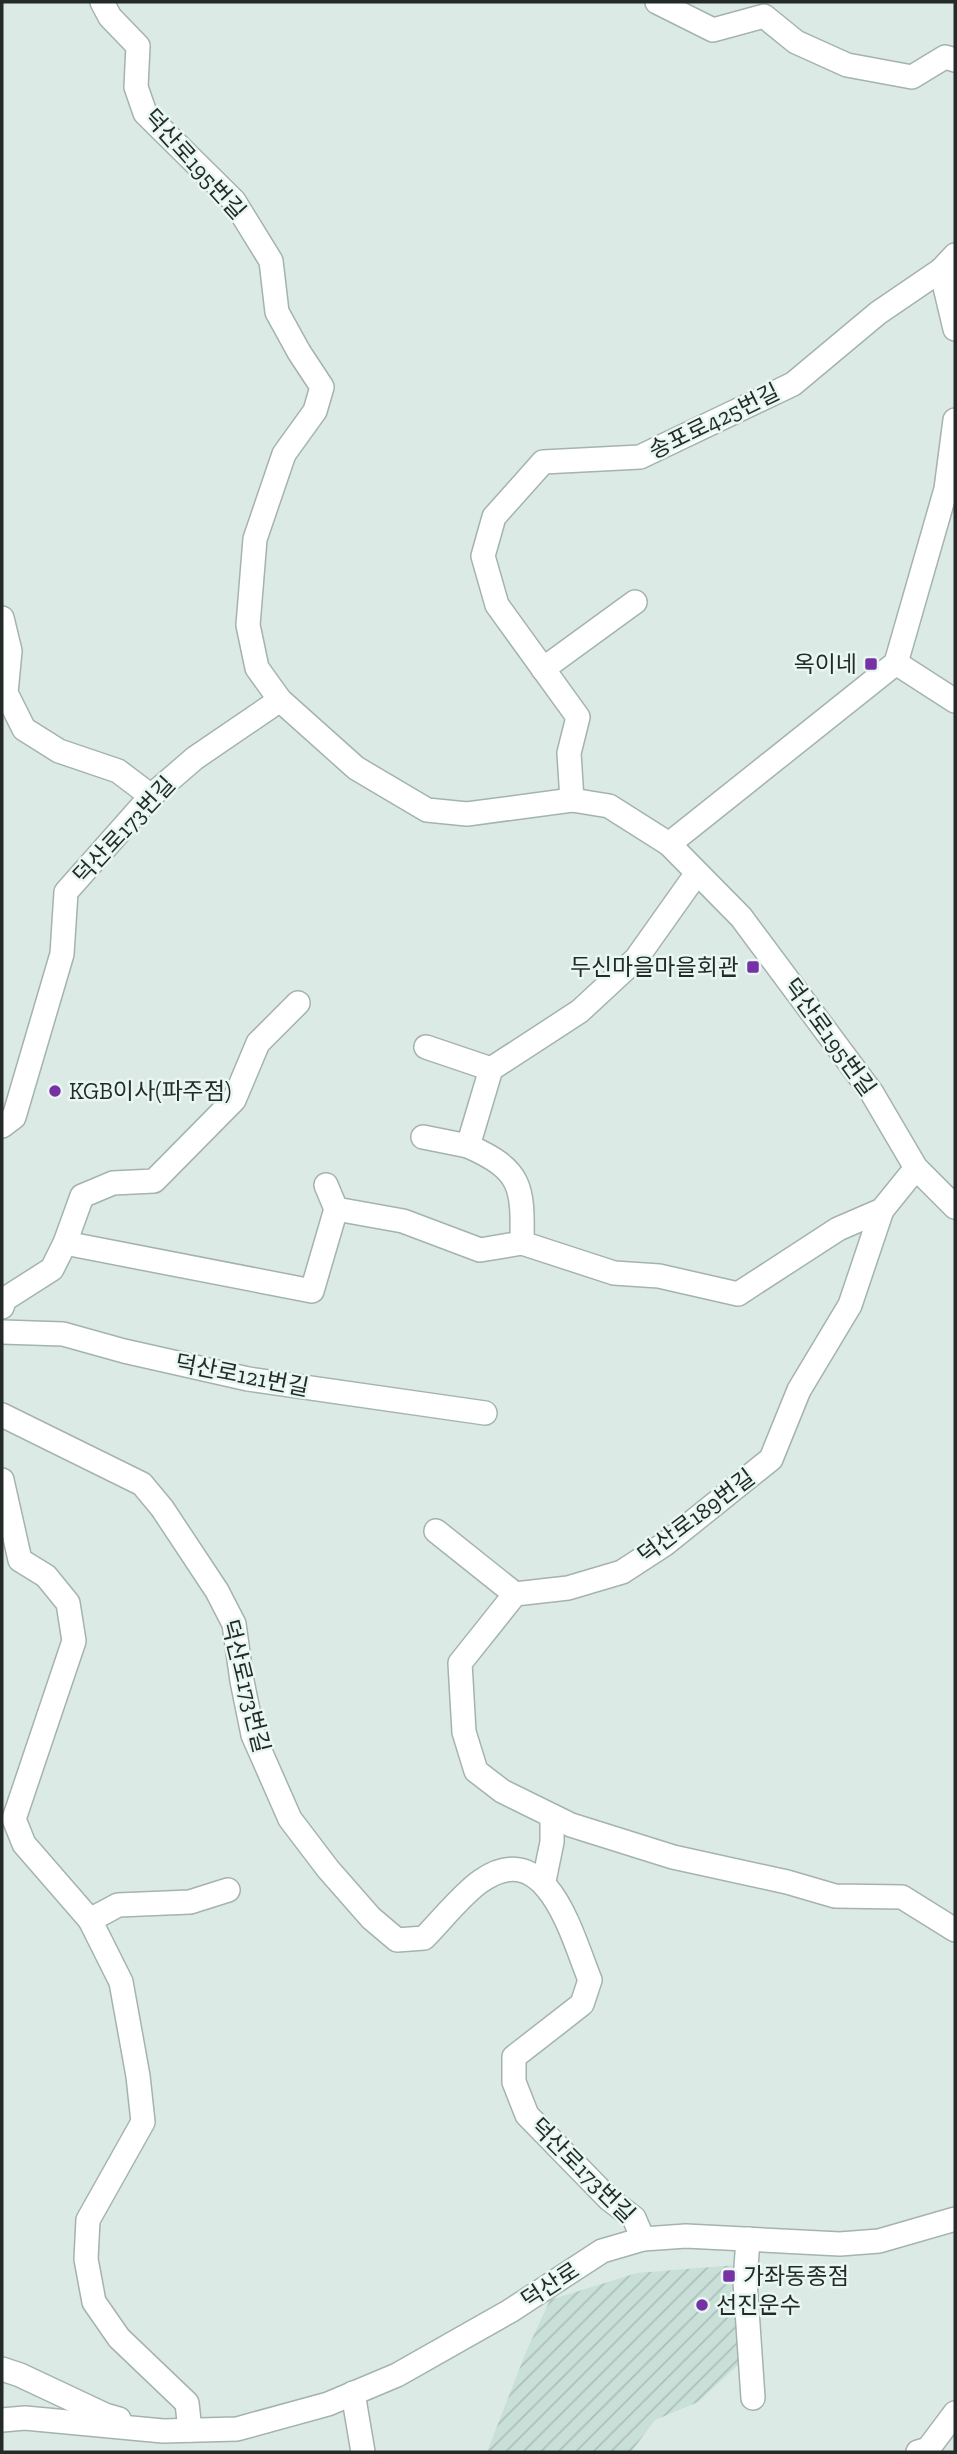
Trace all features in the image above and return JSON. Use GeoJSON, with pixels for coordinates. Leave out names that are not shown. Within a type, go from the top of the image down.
{"type":"FeatureCollection","features":[{"type":"Feature","properties":{"kind":"street","name":"덕산로195번길"},"geometry":{"type":"LineString","coordinates":[[102,2],[110,17],[138,46],[136,87],[145,113],[234,201],[271,261],[278,312],[299,352],[322,387],[315,411],[284,454],[255,539],[248,625],[257,668],[281,700],[356,768],[427,810],[467,814],[572,800],[609,806],[669,845],[741,917],[872,1093],[916,1168],[955,1207]]}},
{"type":"Feature","properties":{"kind":"street"},"geometry":{"type":"LineString","coordinates":[[657,2],[713,30],[766,9],[796,42],[847,65],[912,76],[945,57],[955,60]]}},
{"type":"Feature","properties":{"kind":"street","name":"송포로425번길"},"geometry":{"type":"LineString","coordinates":[[572,800],[569,753],[578,717],[497,605],[483,556],[494,517],[543,462],[640,457],[793,384],[878,313],[948,263],[955,329]]}},
{"type":"Feature","properties":{"kind":"street"},"geometry":{"type":"LineString","coordinates":[[669,845],[896,663],[946,489],[955,421]]}},
{"type":"Feature","properties":{"kind":"street"},"geometry":{"type":"LineString","coordinates":[[543,669],[635,602]]}},
{"type":"Feature","properties":{"kind":"street"},"geometry":{"type":"LineString","coordinates":[[2,618],[10,651],[6,693],[24,729],[59,751],[118,771],[151,796]]}},
{"type":"Feature","properties":{"kind":"street"},"geometry":{"type":"LineString","coordinates":[[896,663],[955,701]]}},
{"type":"Feature","properties":{"kind":"street","name":"덕산로173번길"},"geometry":{"type":"LineString","coordinates":[[2,1126],[14,1117],[62,954],[66,892],[151,796],[195,758],[281,700]]}},
{"type":"Feature","properties":{"kind":"street"},"geometry":{"type":"LineString","coordinates":[[468,1146],[491,1069],[580,1011],[636,959],[697,873]]}},
{"type":"Feature","properties":{"kind":"street"},"geometry":{"type":"LineString","coordinates":[[2,1307],[5,1299],[52,1269],[65,1243],[82,1196],[113,1183],[154,1181],[234,1100],[258,1043],[298,1003]]}},
{"type":"Feature","properties":{"kind":"street"},"geometry":{"type":"LineString","coordinates":[[426,1046],[491,1069]]}},
{"type":"Feature","properties":{"kind":"street"},"geometry":{"type":"LineString","coordinates":[[423,1137],[468,1146],[495,1158],[516,1180],[523,1213],[522,1243]]}},
{"type":"Feature","properties":{"kind":"street"},"geometry":{"type":"LineString","coordinates":[[336,1209],[403,1221],[480,1250],[522,1243],[614,1273],[659,1276],[738,1294],[838,1229],[882,1210],[916,1168]]}},
{"type":"Feature","properties":{"kind":"street"},"geometry":{"type":"LineString","coordinates":[[65,1243],[312,1291],[336,1209],[326,1185]]}},
{"type":"Feature","properties":{"kind":"street","name":"덕산로189번길"},"geometry":{"type":"LineString","coordinates":[[515,1594],[568,1588],[622,1572],[665,1545],[771,1459],[799,1390],[850,1305],[882,1210]]}},
{"type":"Feature","properties":{"kind":"street","name":"덕산로121번길"},"geometry":{"type":"LineString","coordinates":[[2,1332],[63,1335],[248,1379],[485,1413]]}},
{"type":"Feature","properties":{"kind":"street","name":"덕산로173번길"},"geometry":{"type":"LineString","coordinates":[[2,1415],[142,1484],[162,1508],[217,1591],[234,1625],[253,1735],[289,1819],[328,1869],[372,1918],[397,1940],[424,1938],[480,1881],[505,1869],[522,1870],[544,1881],[558,1902],[590,1980],[582,2004],[514,2057],[514,2082],[527,2115],[609,2199],[635,2218],[643,2239]]}},
{"type":"Feature","properties":{"kind":"street"},"geometry":{"type":"LineString","coordinates":[[2,1480],[20,1560],[47,1576],[68,1604],[74,1641],[14,1819],[24,1844],[90,1920],[121,1982],[144,2122],[88,2220],[86,2259],[94,2302],[118,2338],[187,2403],[190,2430]]}},
{"type":"Feature","properties":{"kind":"street"},"geometry":{"type":"LineString","coordinates":[[436,1531],[515,1594],[460,1663],[464,1732],[476,1771],[502,1791],[571,1825],[673,1857],[787,1882],[835,1896],[902,1897],[955,1930]]}},
{"type":"Feature","properties":{"kind":"street"},"geometry":{"type":"LineString","coordinates":[[544,1881],[552,1842],[552,1815]]}},
{"type":"Feature","properties":{"kind":"street"},"geometry":{"type":"LineString","coordinates":[[90,1920],[118,1905],[190,1902],[228,1890]]}},
{"type":"Feature","properties":{"kind":"street","name":"덕산로"},"geometry":{"type":"LineString","coordinates":[[2,2420],[25,2418],[163,2431],[237,2429],[328,2404],[397,2375],[499,2317],[602,2251],[643,2239],[686,2236],[840,2244],[879,2241],[955,2219]]}},
{"type":"Feature","properties":{"kind":"street"},"geometry":{"type":"LineString","coordinates":[[748,2239],[745,2281],[753,2398]]}},
{"type":"Feature","properties":{"kind":"street","name":"덕산로"},"geometry":{"type":"LineString","coordinates":[[2,2369],[105,2414],[163,2431]]}},
{"type":"Feature","properties":{"kind":"street"},"geometry":{"type":"LineString","coordinates":[[353,2393],[363,2452]]}},
{"type":"Feature","properties":{"kind":"street"},"geometry":{"type":"LineString","coordinates":[[918,2452],[928,2449],[955,2413]]}},
{"type":"Feature","properties":{"kind":"shaded area"},"geometry":{"type":"Polygon","coordinates":[[[736,2265],[740,2363],[698,2402],[655,2420],[631,2452],[487,2452],[526,2352],[550,2300],[637,2273],[736,2265]]]}},
{"type":"Feature","properties":{"kind":"place","name":"옥이네"},"geometry":{"type":"Point","coordinates":[871,664]}},
{"type":"Feature","properties":{"kind":"place","name":"두신마을마을회관"},"geometry":{"type":"Point","coordinates":[753,967]}},
{"type":"Feature","properties":{"kind":"place","name":"KGB이사(파주점)"},"geometry":{"type":"Point","coordinates":[55,1091]}},
{"type":"Feature","properties":{"kind":"place","name":"가좌동종점"},"geometry":{"type":"Point","coordinates":[729,2276]}},
{"type":"Feature","properties":{"kind":"place","name":"선진운수"},"geometry":{"type":"Point","coordinates":[702,2305]}}]}
